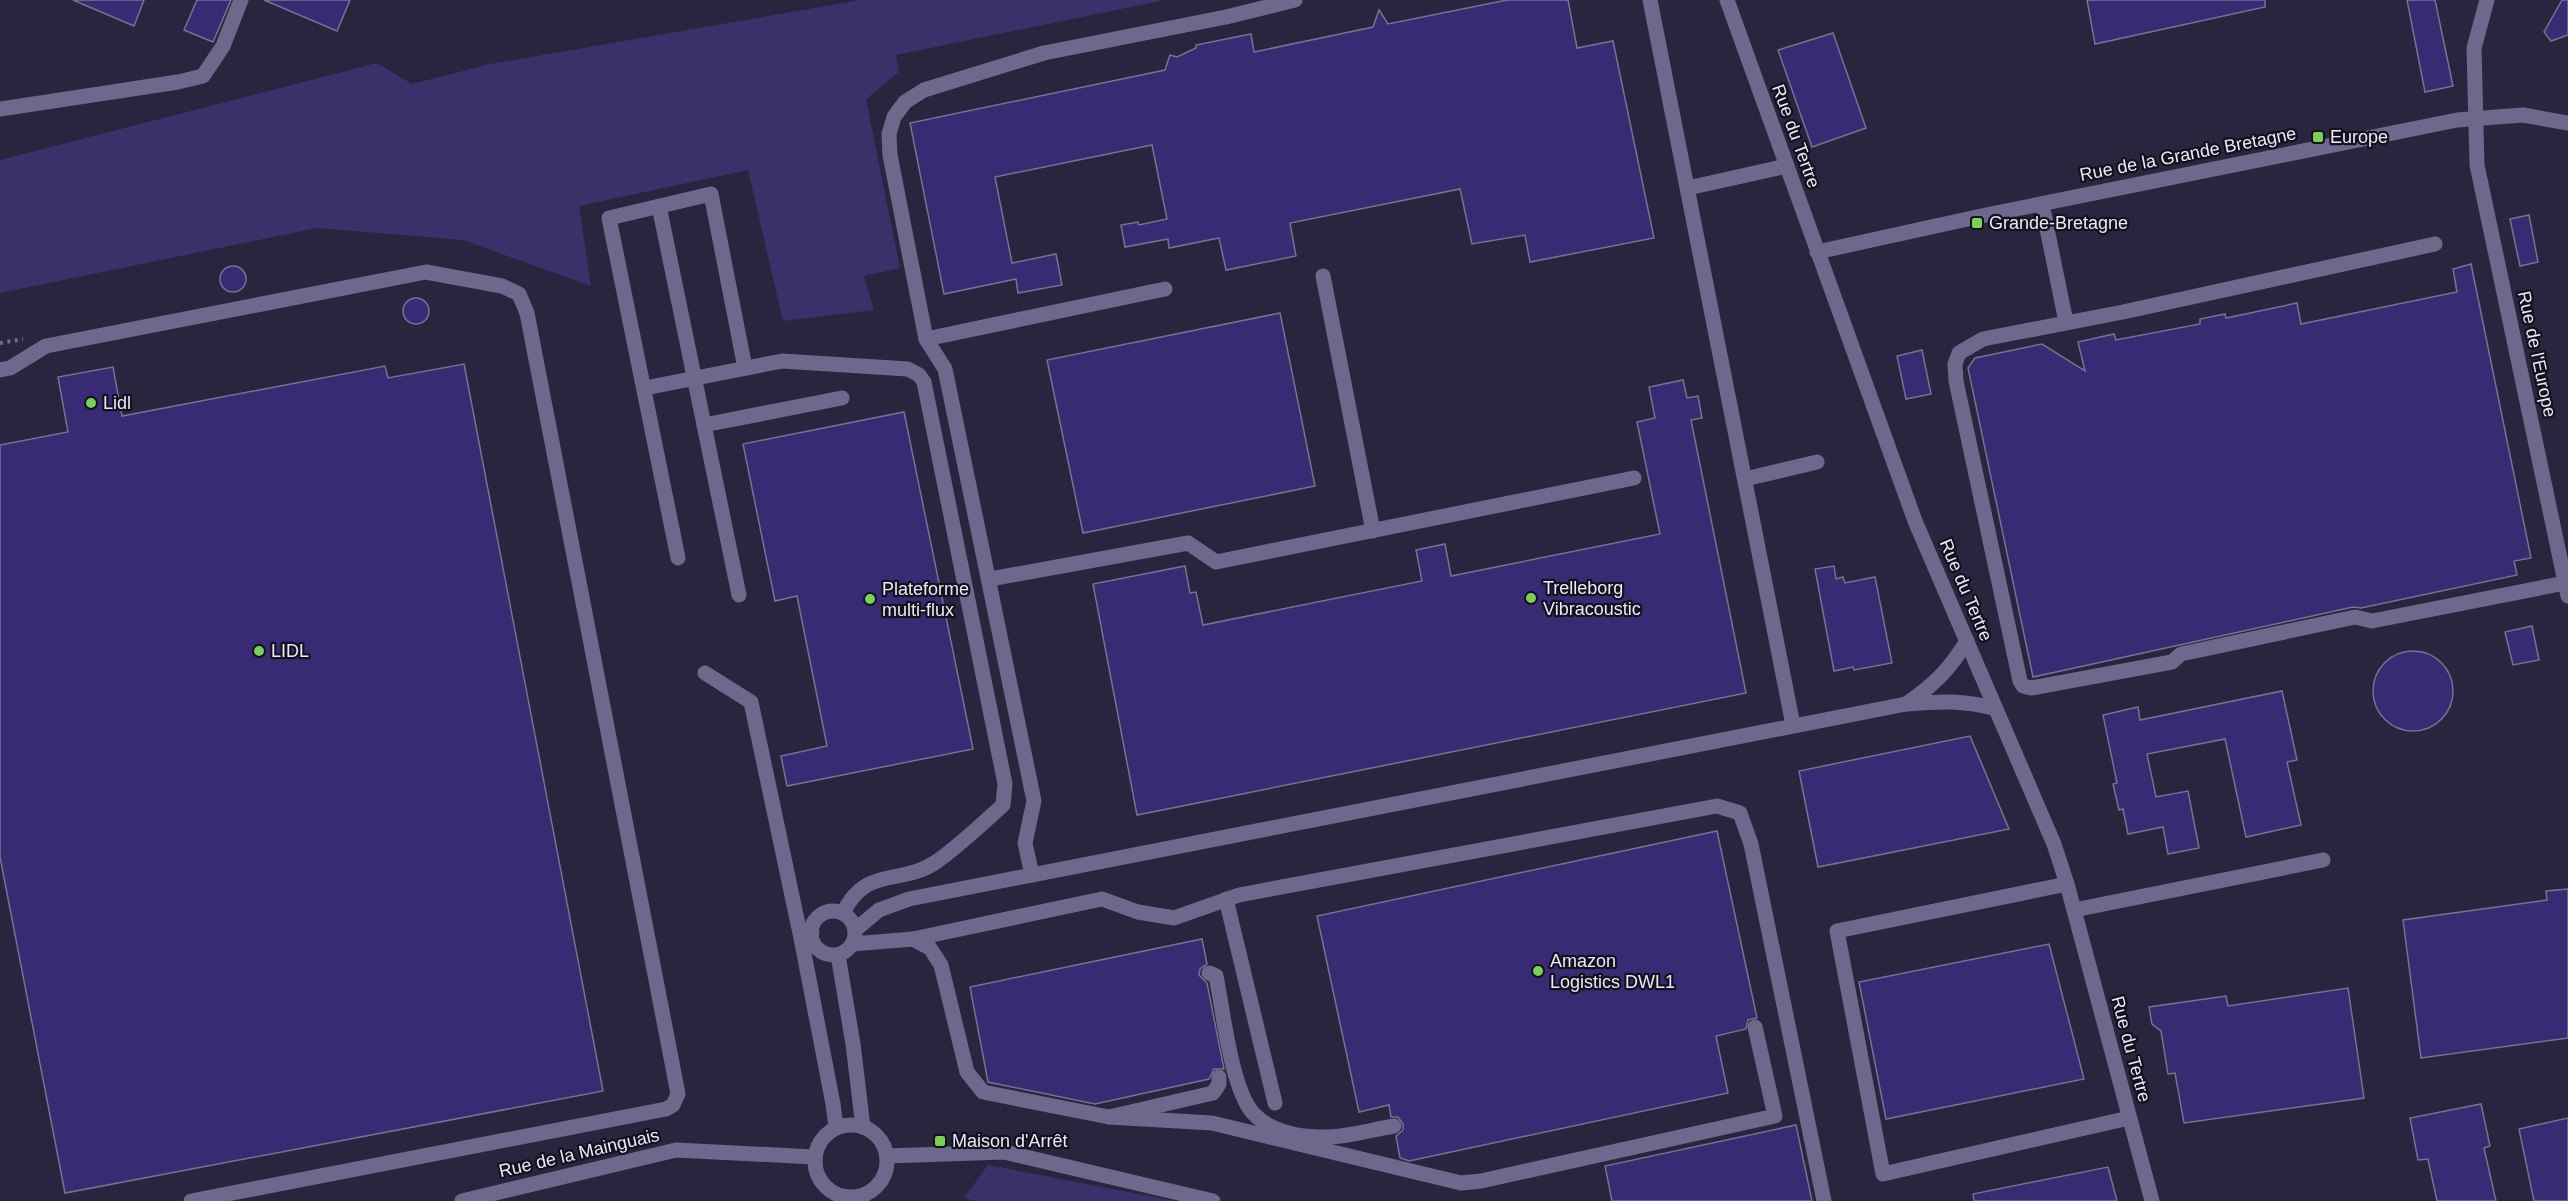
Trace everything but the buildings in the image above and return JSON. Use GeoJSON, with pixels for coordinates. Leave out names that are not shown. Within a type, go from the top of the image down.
{"type":"FeatureCollection","features":[{"type":"Feature","properties":{"kind":"street"},"geometry":{"type":"LineString","coordinates":[[0,109],[178,82],[203,75],[223,46],[241,0]]}},
{"type":"Feature","properties":{"kind":"street"},"geometry":{"type":"LineString","coordinates":[[1032,875],[1025,843],[1034,801],[945,369],[926,339],[890,155],[890,134],[894,117],[905,102],[924,90],[1044,53],[1226,17],[1295,0]]}},
{"type":"Feature","properties":{"kind":"street"},"geometry":{"type":"LineString","coordinates":[[1650,0],[1793,725]]}},
{"type":"Feature","properties":{"kind":"street","name":"Rue du Tertre"},"geometry":{"type":"LineString","coordinates":[[1727,0],[1915,521],[2054,844],[2067,884],[2152,1201]]}},
{"type":"Feature","properties":{"kind":"street","name":"Rue de l'Europe"},"geometry":{"type":"LineString","coordinates":[[2487,0],[2474,48],[2477,165],[2567,590]]}},
{"type":"Feature","properties":{"kind":"street","name":"Rue de la Grande Bretagne"},"geometry":{"type":"LineString","coordinates":[[1817,252],[2447,122],[2523,115],[2568,123]]}},
{"type":"Feature","properties":{"kind":"street"},"geometry":{"type":"LineString","coordinates":[[1688,188],[1787,166]]}},
{"type":"Feature","properties":{"kind":"street"},"geometry":{"type":"LineString","coordinates":[[678,558],[609,218],[711,194],[746,368]]}},
{"type":"Feature","properties":{"kind":"street"},"geometry":{"type":"LineString","coordinates":[[2042,204],[2067,322]]}},
{"type":"Feature","properties":{"kind":"street"},"geometry":{"type":"LineString","coordinates":[[659,206],[739,595]]}},
{"type":"Feature","properties":{"kind":"street"},"geometry":{"type":"LineString","coordinates":[[2435,244],[1983,339],[1959,353],[1955,364],[1956,381],[2023,686],[2031,688],[2172,662],[2181,654],[2355,617],[2372,621],[2567,590]]}},
{"type":"Feature","properties":{"kind":"street"},"geometry":{"type":"LineString","coordinates":[[0,370],[10,368],[46,346],[426,272],[502,286],[519,294],[527,313],[678,1094],[674,1105],[666,1109],[262,1194],[191,1201]]}},
{"type":"Feature","properties":{"kind":"street"},"geometry":{"type":"LineString","coordinates":[[1323,276],[1373,531]]}},
{"type":"Feature","properties":{"kind":"street"},"geometry":{"type":"LineString","coordinates":[[926,339],[1165,289]]}},
{"type":"Feature","properties":{"kind":"street"},"geometry":{"type":"LineString","coordinates":[[645,388],[782,361],[908,369],[919,375],[924,382],[1005,784],[1003,805],[935,863],[920,870],[884,877],[860,888],[850,898],[843,914]]}},
{"type":"Feature","properties":{"kind":"street"},"geometry":{"type":"LineString","coordinates":[[704,425],[842,398]]}},
{"type":"Feature","properties":{"kind":"street"},"geometry":{"type":"LineString","coordinates":[[1745,479],[1817,462]]}},
{"type":"Feature","properties":{"kind":"street"},"geometry":{"type":"LineString","coordinates":[[990,579],[1188,543],[1216,562],[1635,478]]}},
{"type":"Feature","properties":{"kind":"street"},"geometry":{"type":"LineString","coordinates":[[1906,704],[1925,691],[1952,666],[1967,641]]}},
{"type":"Feature","properties":{"kind":"street"},"geometry":{"type":"LineString","coordinates":[[705,673],[751,702],[807,937],[836,1127]]}},
{"type":"Feature","properties":{"kind":"street"},"geometry":{"type":"LineString","coordinates":[[838,955],[879,910],[893,904],[1906,704],[1942,700],[1972,702],[1996,709]]}},
{"type":"Feature","properties":{"kind":"street"},"geometry":{"type":"LineString","coordinates":[[854,937],[913,939],[1102,899],[1138,912],[1174,918],[1250,892],[1717,806],[1740,813],[1751,844],[1824,1201]]}},
{"type":"Feature","properties":{"kind":"street"},"geometry":{"type":"LineString","coordinates":[[2074,910],[2323,860]]}},
{"type":"Feature","properties":{"kind":"street"},"geometry":{"type":"LineString","coordinates":[[2067,884],[1837,931],[1883,1174],[2130,1118]]}},
{"type":"Feature","properties":{"kind":"street"},"geometry":{"type":"LineString","coordinates":[[1226,899],[1275,1103]]}},
{"type":"Feature","properties":{"kind":"street"},"geometry":{"type":"LineString","coordinates":[[807,937],[822,914],[836,911],[853,923],[854,937]]}},
{"type":"Feature","properties":{"kind":"street"},"geometry":{"type":"LineString","coordinates":[[807,937],[812,939],[821,951],[838,955]]}},
{"type":"Feature","properties":{"kind":"street"},"geometry":{"type":"LineString","coordinates":[[913,939],[930,948],[941,965],[967,1072],[983,1092],[1109,1117],[1212,1123],[1461,1182],[1481,1181],[1775,1116],[1755,1028]]}},
{"type":"Feature","properties":{"kind":"street"},"geometry":{"type":"LineString","coordinates":[[838,955],[853,1044],[863,1127]]}},
{"type":"Feature","properties":{"kind":"street"},"geometry":{"type":"LineString","coordinates":[[1209,973],[1216,976],[1236,1078],[1252,1113],[1265,1124],[1285,1132],[1322,1137],[1394,1126]]}},
{"type":"Feature","properties":{"kind":"street"},"geometry":{"type":"LineString","coordinates":[[1109,1117],[1214,1093],[1219,1084],[1219,1077]]}},
{"type":"Feature","properties":{"kind":"street"},"geometry":{"type":"LineString","coordinates":[[848,1124],[863,1127],[878,1137],[884,1146],[887,1167],[877,1186],[868,1193],[848,1199],[827,1188],[819,1179],[814,1157],[825,1135],[836,1127],[848,1124]]}},
{"type":"Feature","properties":{"kind":"street","name":"Rue de la Mainguais"},"geometry":{"type":"LineString","coordinates":[[462,1201],[676,1150],[814,1157]]}},
{"type":"Feature","properties":{"kind":"street"},"geometry":{"type":"LineString","coordinates":[[887,1156],[1004,1152],[1213,1201]]}},
{"type":"Feature","properties":{"kind":"shaded area"},"geometry":{"type":"Polygon","coordinates":[[[861,0],[1165,0],[896,55],[899,72],[866,99],[900,268],[864,276],[874,310],[783,321],[748,170],[579,206],[591,286],[463,240],[317,228],[0,293],[0,160],[377,63],[412,84],[490,64],[861,0]]]}},
{"type":"Feature","properties":{"kind":"shaded area"},"geometry":{"type":"Polygon","coordinates":[[[988,1165],[1175,1201],[976,1201],[964,1198],[988,1165]]]}},
{"type":"Feature","properties":{"kind":"place","name":"Europe"},"geometry":{"type":"Point","coordinates":[2318,137]}},
{"type":"Feature","properties":{"kind":"place","name":"Grande-Bretagne"},"geometry":{"type":"Point","coordinates":[1977,223]}},
{"type":"Feature","properties":{"kind":"place","name":"Lidl"},"geometry":{"type":"Point","coordinates":[91,403]}},
{"type":"Feature","properties":{"kind":"place","name":"Trelleborg Vibracoustic"},"geometry":{"type":"Point","coordinates":[1531,598]}},
{"type":"Feature","properties":{"kind":"place","name":"Plateforme multi-flux"},"geometry":{"type":"Point","coordinates":[870,599]}},
{"type":"Feature","properties":{"kind":"place","name":"LIDL"},"geometry":{"type":"Point","coordinates":[259,651]}},
{"type":"Feature","properties":{"kind":"place","name":"Amazon Logistics DWL1"},"geometry":{"type":"Point","coordinates":[1538,971]}},
{"type":"Feature","properties":{"kind":"place","name":"Maison d'Arrêt"},"geometry":{"type":"Point","coordinates":[940,1141]}}]}
